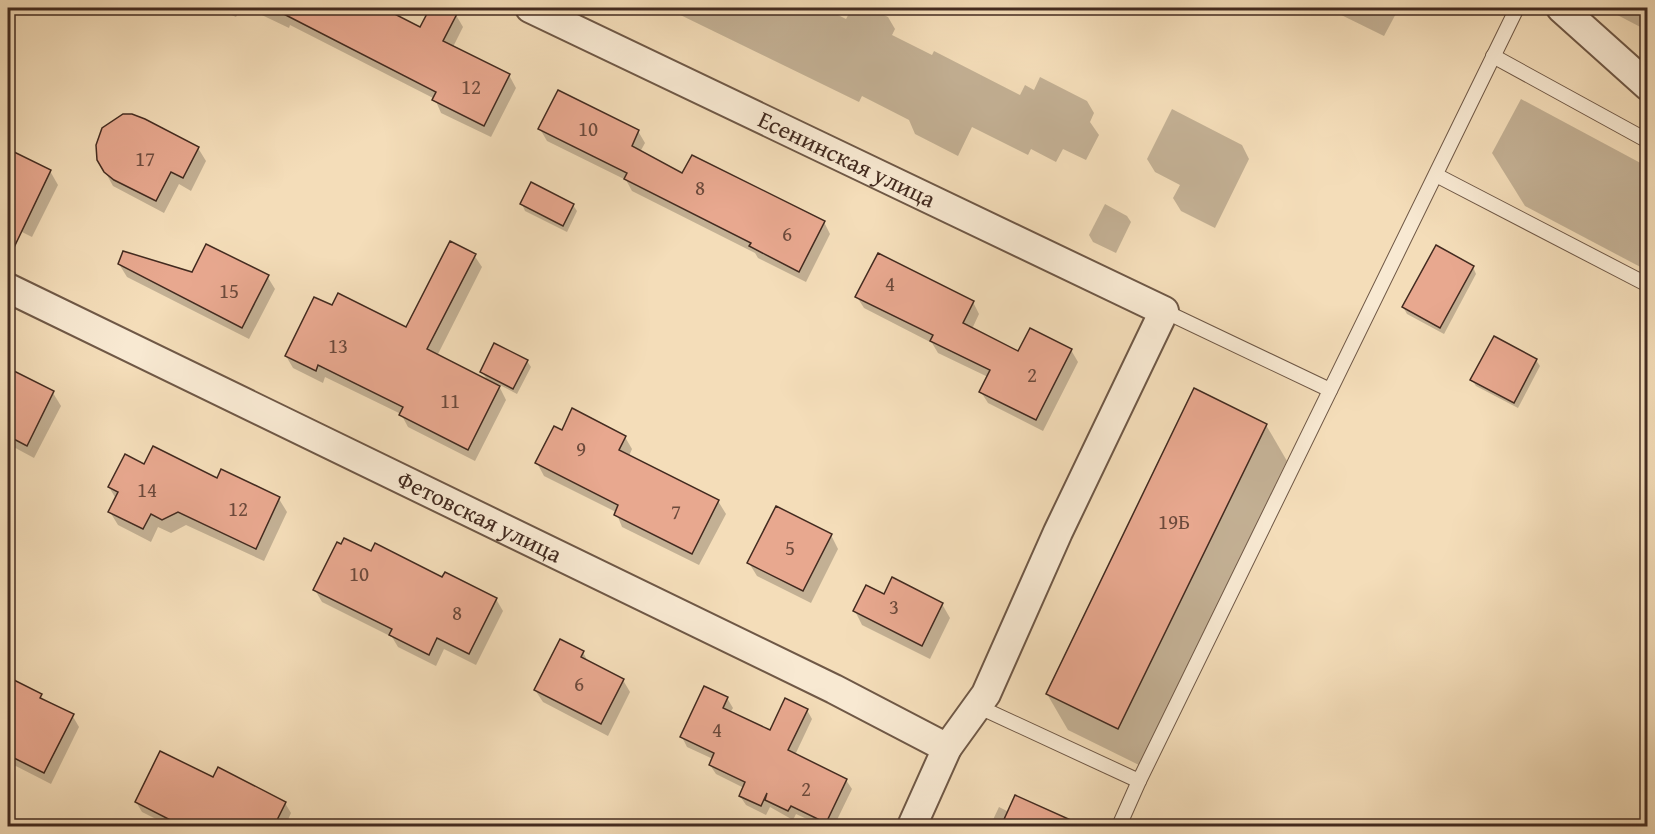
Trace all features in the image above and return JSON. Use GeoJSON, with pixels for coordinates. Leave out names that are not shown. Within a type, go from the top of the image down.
{"type":"FeatureCollection","features":[{"type":"Feature","properties":{"kind":"street","name":"Есенинская улица"},"geometry":{"type":"LineString","coordinates":[[530,8],[1164,312]]}},
{"type":"Feature","properties":{"kind":"street"},"geometry":{"type":"LineString","coordinates":[[1561,8],[1647,86]]}},
{"type":"Feature","properties":{"kind":"street","name":"Фетовская улица"},"geometry":{"type":"LineString","coordinates":[[8,288],[824,684],[947,748]]}},
{"type":"Feature","properties":{"kind":"street"},"geometry":{"type":"LineString","coordinates":[[912,826],[947,748],[986,694],[1058,532],[1164,312]]}},
{"type":"Feature","properties":{"kind":"lane"},"geometry":{"type":"LineString","coordinates":[[1119,826],[1517,8]]}},
{"type":"Feature","properties":{"kind":"lane"},"geometry":{"type":"LineString","coordinates":[[1493,56],[1647,141]]}},
{"type":"Feature","properties":{"kind":"lane"},"geometry":{"type":"LineString","coordinates":[[1436,175],[1647,285]]}},
{"type":"Feature","properties":{"kind":"lane"},"geometry":{"type":"LineString","coordinates":[[1164,312],[1330,390]]}},
{"type":"Feature","properties":{"kind":"lane"},"geometry":{"type":"LineString","coordinates":[[978,706],[1139,781]]}},
{"type":"Feature","properties":{"kind":"building"},"geometry":{"type":"Polygon","coordinates":[[[272,8],[383,8],[420,27],[430,8],[460,8],[443,41],[510,74],[484,126],[432,100],[436,92],[272,8]]]}},
{"type":"Feature","properties":{"kind":"building"},"geometry":{"type":"Polygon","coordinates":[[[558,90],[639,130],[632,146],[682,173],[692,155],[825,221],[799,272],[749,246],[751,243],[624,179],[627,173],[538,129],[558,90]]]}},
{"type":"Feature","properties":{"kind":"building"},"geometry":{"type":"Polygon","coordinates":[[[123,114],[132,114],[145,119],[199,147],[183,178],[171,172],[156,201],[114,180],[104,172],[97,160],[96,145],[102,128],[123,114]]]}},
{"type":"Feature","properties":{"kind":"building"},"geometry":{"type":"Polygon","coordinates":[[[8,149],[51,170],[8,260],[8,149]]]}},
{"type":"Feature","properties":{"kind":"building"},"geometry":{"type":"Polygon","coordinates":[[[531,182],[574,204],[563,226],[520,204],[531,182]]]}},
{"type":"Feature","properties":{"kind":"building"},"geometry":{"type":"Polygon","coordinates":[[[450,241],[476,254],[427,349],[500,386],[468,450],[399,415],[403,407],[318,365],[316,371],[285,356],[314,297],[332,305],[338,293],[406,327],[450,241]]]}},
{"type":"Feature","properties":{"kind":"building"},"geometry":{"type":"Polygon","coordinates":[[[206,244],[269,275],[242,328],[118,264],[123,251],[192,272],[206,244]]]}},
{"type":"Feature","properties":{"kind":"building"},"geometry":{"type":"Polygon","coordinates":[[[1436,245],[1474,266],[1440,328],[1402,307],[1436,245]]]}},
{"type":"Feature","properties":{"kind":"building"},"geometry":{"type":"Polygon","coordinates":[[[878,253],[974,301],[963,323],[1018,351],[1030,328],[1072,349],[1036,420],[979,392],[990,370],[930,341],[933,335],[855,297],[878,253]]]}},
{"type":"Feature","properties":{"kind":"building"},"geometry":{"type":"Polygon","coordinates":[[[1494,336],[1537,359],[1514,403],[1470,380],[1494,336]]]}},
{"type":"Feature","properties":{"kind":"building"},"geometry":{"type":"Polygon","coordinates":[[[494,343],[528,360],[513,389],[480,372],[494,343]]]}},
{"type":"Feature","properties":{"kind":"building"},"geometry":{"type":"Polygon","coordinates":[[[8,368],[54,391],[27,446],[8,436],[8,368]]]}},
{"type":"Feature","properties":{"kind":"building"},"geometry":{"type":"Polygon","coordinates":[[[1194,388],[1267,424],[1118,729],[1046,694],[1194,388]]]}},
{"type":"Feature","properties":{"kind":"building"},"geometry":{"type":"Polygon","coordinates":[[[572,408],[626,436],[619,450],[719,500],[692,554],[614,515],[618,505],[535,463],[554,426],[562,430],[572,408]]]}},
{"type":"Feature","properties":{"kind":"building"},"geometry":{"type":"Polygon","coordinates":[[[153,446],[217,478],[221,469],[280,497],[256,549],[178,512],[162,520],[151,514],[143,529],[108,512],[118,492],[108,487],[125,454],[144,464],[153,446]]]}},
{"type":"Feature","properties":{"kind":"building"},"geometry":{"type":"Polygon","coordinates":[[[776,506],[832,534],[803,591],[747,563],[776,506]]]}},
{"type":"Feature","properties":{"kind":"building"},"geometry":{"type":"Polygon","coordinates":[[[344,538],[371,551],[375,543],[442,577],[445,572],[497,598],[469,654],[437,638],[429,655],[389,635],[392,629],[313,590],[337,542],[341,544],[344,538]]]}},
{"type":"Feature","properties":{"kind":"building"},"geometry":{"type":"Polygon","coordinates":[[[892,577],[943,603],[922,646],[853,611],[866,585],[884,594],[892,577]]]}},
{"type":"Feature","properties":{"kind":"building"},"geometry":{"type":"Polygon","coordinates":[[[560,639],[584,651],[581,657],[624,679],[601,724],[534,690],[560,639]]]}},
{"type":"Feature","properties":{"kind":"building"},"geometry":{"type":"Polygon","coordinates":[[[8,677],[42,694],[40,698],[74,714],[44,773],[8,755],[8,677]]]}},
{"type":"Feature","properties":{"kind":"building"},"geometry":{"type":"Polygon","coordinates":[[[704,686],[728,697],[723,708],[770,730],[785,698],[808,709],[788,750],[847,779],[826,823],[791,806],[788,811],[765,800],[767,793],[761,806],[739,796],[745,782],[709,765],[714,753],[680,737],[704,686]]]}},
{"type":"Feature","properties":{"kind":"building"},"geometry":{"type":"Polygon","coordinates":[[[160,751],[213,777],[218,767],[286,802],[274,826],[182,826],[135,802],[160,751]]]}},
{"type":"Feature","properties":{"kind":"building"},"geometry":{"type":"Polygon","coordinates":[[[1015,795],[1084,826],[1001,826],[1015,795]]]}}]}
